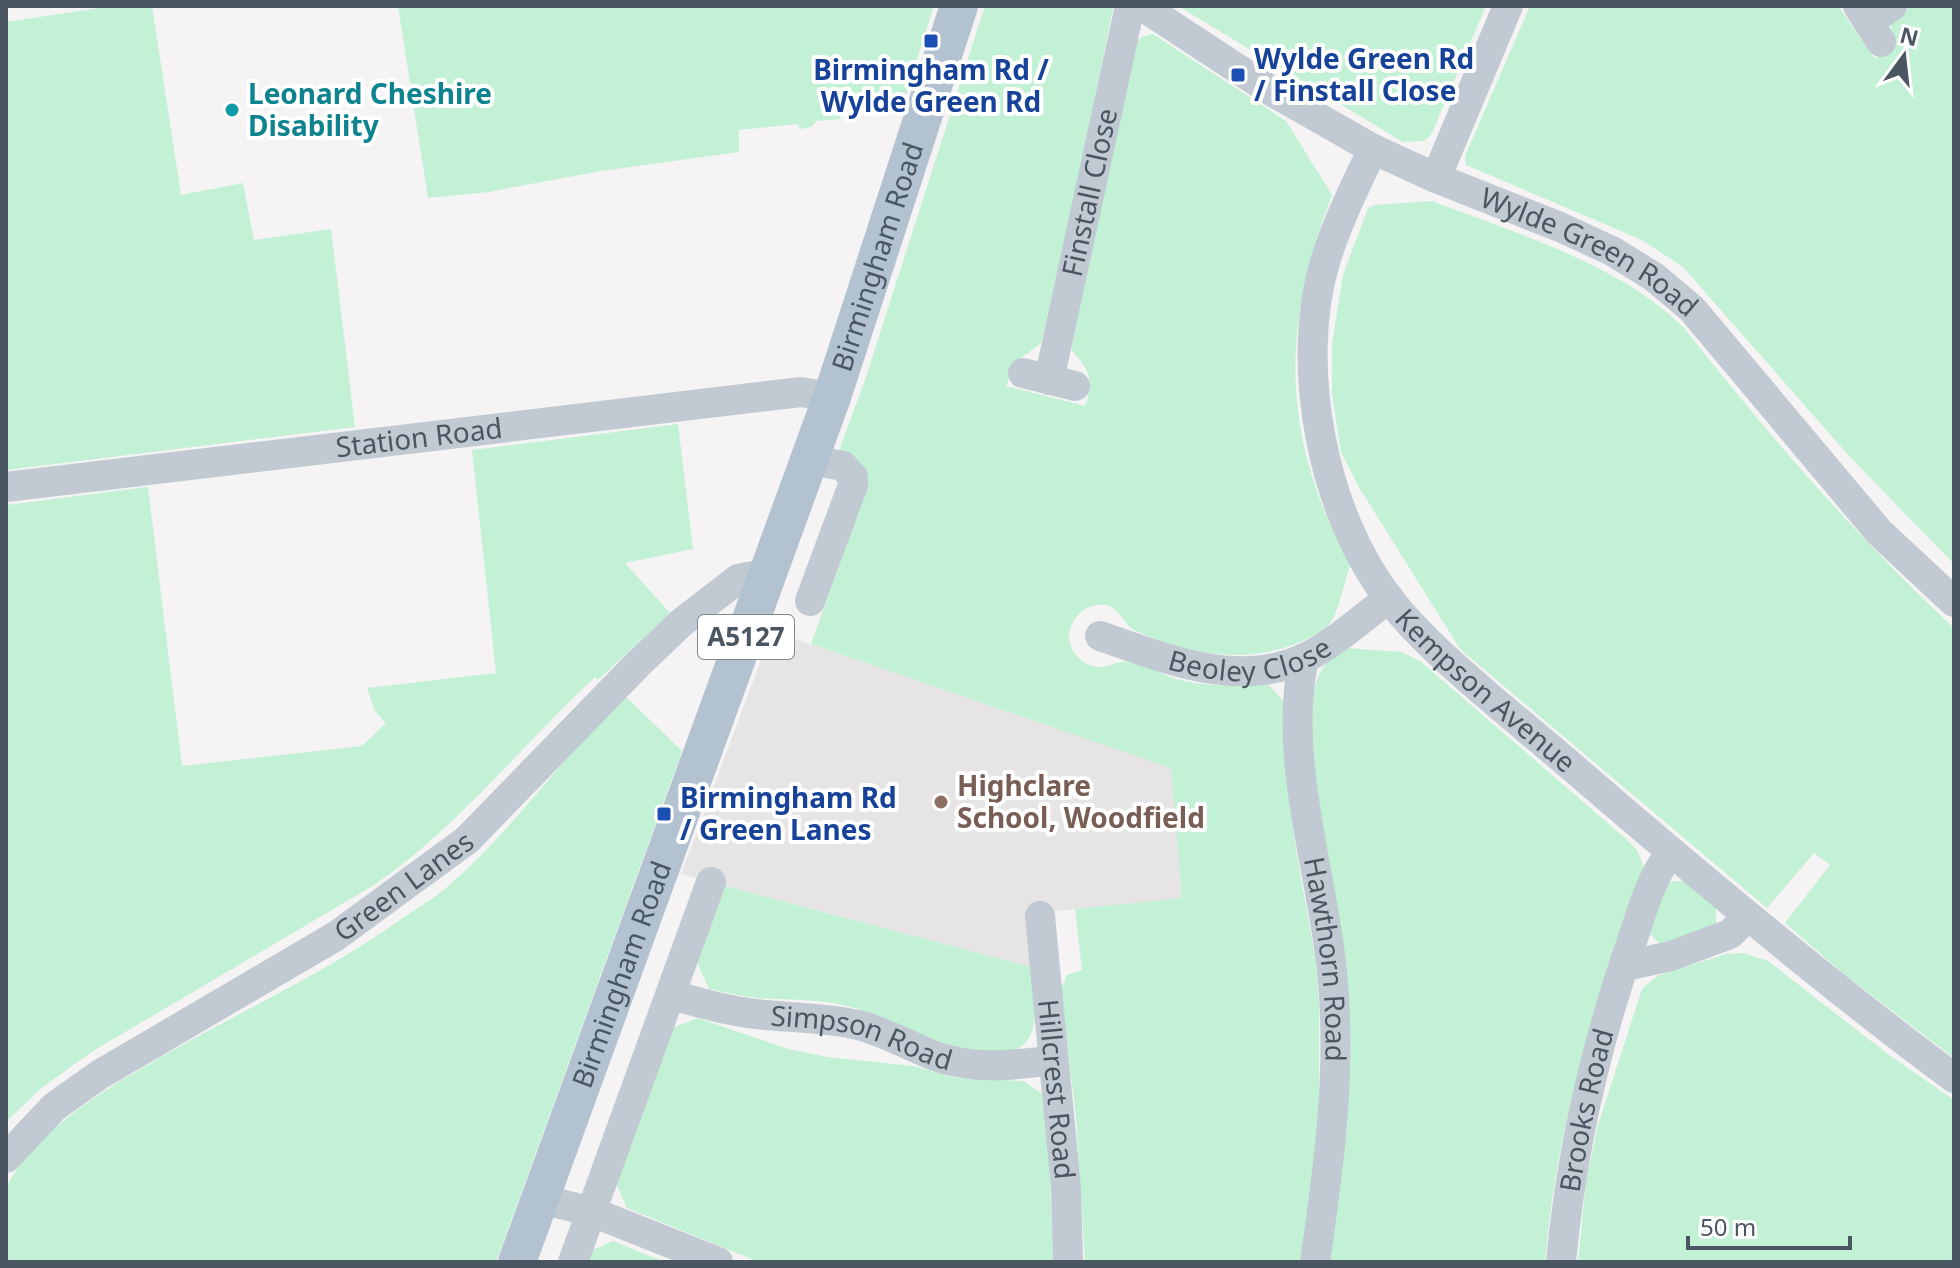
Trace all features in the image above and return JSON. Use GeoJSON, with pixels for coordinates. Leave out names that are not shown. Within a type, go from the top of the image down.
{"type":"FeatureCollection","features":[{"type":"Feature","properties":{"kind":"main road","name":"Birmingham Road"},"geometry":{"type":"LineString","coordinates":[[517,1262],[810,460],[959,6]]}},
{"type":"Feature","properties":{"kind":"street","name":"Finstall Close"},"geometry":{"type":"LineString","coordinates":[[1049,380],[1130,6]]}},
{"type":"Feature","properties":{"kind":"street","name":"Wylde Green Road"},"geometry":{"type":"LineString","coordinates":[[1142,6],[1273,92],[1373,149],[1436,178],[1560,227],[1612,251],[1654,277],[1692,309],[1879,532],[1954,602]]}},
{"type":"Feature","properties":{"kind":"street"},"geometry":{"type":"LineString","coordinates":[[1436,178],[1508,6]]}},
{"type":"Feature","properties":{"kind":"street","name":"Kempson Avenue"},"geometry":{"type":"LineString","coordinates":[[1373,149],[1324,263],[1316,309],[1313,356],[1315,403],[1333,491],[1349,531],[1389,598],[1437,652],[1671,852],[1858,1007],[1954,1078]]}},
{"type":"Feature","properties":{"kind":"street","name":"Station Road"},"geometry":{"type":"LineString","coordinates":[[6,487],[801,392],[832,397]]}},
{"type":"Feature","properties":{"kind":"street"},"geometry":{"type":"LineString","coordinates":[[810,460],[843,466],[853,477],[853,485],[810,601]]}},
{"type":"Feature","properties":{"kind":"street","name":"Green Lanes"},"geometry":{"type":"LineString","coordinates":[[6,1158],[54,1107],[99,1075],[336,936],[467,840],[681,623],[738,579],[753,576],[767,580]]}},
{"type":"Feature","properties":{"kind":"street","name":"Beoley Close"},"geometry":{"type":"LineString","coordinates":[[1100,636],[1184,665],[1220,671],[1272,667],[1304,658],[1389,598]]}},
{"type":"Feature","properties":{"kind":"street","name":"Hawthorn Road"},"geometry":{"type":"LineString","coordinates":[[1304,658],[1300,676],[1298,741],[1332,972],[1335,1059],[1332,1144],[1315,1262]]}},
{"type":"Feature","properties":{"kind":"street","name":"Brooks Road"},"geometry":{"type":"LineString","coordinates":[[1561,1262],[1577,1146],[1594,1071],[1625,960],[1645,904],[1671,852]]}},
{"type":"Feature","properties":{"kind":"street","name":"Birmingham Road"},"geometry":{"type":"LineString","coordinates":[[573,1262],[711,882]]}},
{"type":"Feature","properties":{"kind":"street","name":"Hillcrest Road"},"geometry":{"type":"LineString","coordinates":[[1040,916],[1066,1188],[1068,1262]]}},
{"type":"Feature","properties":{"kind":"street"},"geometry":{"type":"LineString","coordinates":[[1625,960],[1634,964],[1702,946],[1730,934],[1748,916]]}},
{"type":"Feature","properties":{"kind":"street","name":"Simpson Road"},"geometry":{"type":"LineString","coordinates":[[671,995],[737,1011],[813,1017],[861,1026],[934,1056],[960,1063],[1010,1066],[1053,1060]]}},
{"type":"Feature","properties":{"kind":"street"},"geometry":{"type":"LineString","coordinates":[[541,1199],[592,1212],[718,1262]]}},
{"type":"Feature","properties":{"kind":"shaded area","name":"Highclare School, Woodfield"},"geometry":{"type":"Polygon","coordinates":[[[772,631],[1172,768],[1182,899],[1055,911],[1055,916],[1026,917],[1031,967],[681,874],[772,631]]]}},
{"type":"Feature","properties":{"kind":"green space"},"geometry":{"type":"Polygon","coordinates":[[[113,6],[152,6],[181,195],[243,183],[254,240],[331,229],[355,427],[6,470],[6,22],[113,6]]]}},
{"type":"Feature","properties":{"kind":"green space"},"geometry":{"type":"Polygon","coordinates":[[[398,6],[934,6],[901,110],[842,109],[840,119],[817,121],[811,127],[800,129],[798,124],[739,130],[739,152],[601,171],[488,192],[428,198],[398,6]]]}},
{"type":"Feature","properties":{"kind":"green space"},"geometry":{"type":"Polygon","coordinates":[[[985,6],[1113,8],[1041,343],[1016,362],[1006,386],[1085,406],[1090,382],[1082,363],[1071,349],[1136,43],[1141,37],[1153,34],[1286,121],[1332,195],[1303,292],[1297,338],[1296,383],[1300,427],[1311,472],[1327,518],[1350,565],[1330,623],[1321,632],[1300,642],[1279,649],[1238,655],[1197,651],[1156,639],[1131,628],[1114,609],[1102,605],[1082,611],[1069,634],[1076,655],[1094,667],[1131,662],[1176,679],[1199,683],[1267,683],[1285,703],[1288,785],[1316,962],[1319,1005],[1319,1120],[1302,1262],[1085,1262],[1076,1117],[1062,997],[1067,975],[1082,970],[1075,909],[1182,898],[1171,768],[811,644],[867,488],[839,451],[864,383],[985,6]]]}},
{"type":"Feature","properties":{"kind":"green space"},"geometry":{"type":"Polygon","coordinates":[[[1178,6],[1486,6],[1431,135],[1424,141],[1403,142],[1178,6]]]}},
{"type":"Feature","properties":{"kind":"green space"},"geometry":{"type":"Polygon","coordinates":[[[1530,6],[1838,6],[1875,59],[1895,45],[1891,30],[1892,20],[1898,13],[1917,6],[1954,6],[1954,564],[1850,457],[1683,267],[1642,240],[1466,165],[1465,156],[1530,6]]]}},
{"type":"Feature","properties":{"kind":"green space"},"geometry":{"type":"Polygon","coordinates":[[[1432,201],[1565,252],[1598,268],[1658,305],[1684,328],[1847,521],[1954,628],[1954,1058],[1844,974],[1785,923],[1830,865],[1814,853],[1767,908],[1460,649],[1360,489],[1341,452],[1332,394],[1332,344],[1343,275],[1368,208],[1432,201]]]}},
{"type":"Feature","properties":{"kind":"green space"},"geometry":{"type":"Polygon","coordinates":[[[678,424],[693,549],[625,563],[670,613],[598,680],[595,677],[461,813],[404,863],[374,885],[93,1051],[40,1089],[6,1122],[6,505],[148,487],[182,766],[362,746],[386,723],[375,711],[367,688],[496,673],[472,450],[678,424]]]}},
{"type":"Feature","properties":{"kind":"green space"},"geometry":{"type":"Polygon","coordinates":[[[1346,648],[1402,652],[1420,661],[1625,838],[1637,850],[1644,866],[1610,962],[1581,1061],[1558,1161],[1545,1262],[1330,1262],[1318,803],[1311,715],[1316,681],[1330,659],[1346,648]]]}},
{"type":"Feature","properties":{"kind":"green space"},"geometry":{"type":"Polygon","coordinates":[[[624,695],[682,751],[496,1262],[6,1262],[6,1190],[19,1167],[47,1135],[117,1083],[307,978],[438,895],[494,842],[624,695]]]}},
{"type":"Feature","properties":{"kind":"green space"},"geometry":{"type":"Polygon","coordinates":[[[1684,881],[1716,906],[1716,925],[1668,946],[1650,934],[1667,884],[1684,881]]]}},
{"type":"Feature","properties":{"kind":"green space"},"geometry":{"type":"Polygon","coordinates":[[[725,886],[1031,967],[1035,1011],[1032,1032],[1027,1041],[1013,1051],[981,1051],[945,1043],[843,1005],[758,998],[709,989],[697,962],[725,886]]]}},
{"type":"Feature","properties":{"kind":"green space"},"geometry":{"type":"Polygon","coordinates":[[[1743,953],[1768,961],[1889,1055],[1954,1100],[1954,1262],[1578,1262],[1586,1182],[1598,1125],[1642,989],[1657,976],[1726,954],[1743,953]]]}},
{"type":"Feature","properties":{"kind":"green space"},"geometry":{"type":"Polygon","coordinates":[[[698,1018],[788,1049],[827,1057],[913,1066],[957,1078],[1024,1081],[1042,1094],[1050,1174],[1053,1262],[759,1262],[627,1208],[616,1183],[672,1028],[698,1018]]]}},
{"type":"Feature","properties":{"kind":"green space"},"geometry":{"type":"Polygon","coordinates":[[[613,1241],[665,1262],[586,1262],[590,1251],[613,1241]]]}},
{"type":"Feature","properties":{"kind":"place","name":"Birmingham Rd / Wylde Green Rd"},"geometry":{"type":"Point","coordinates":[931,41]}},
{"type":"Feature","properties":{"kind":"place","name":"Wylde Green Rd / Finstall Close"},"geometry":{"type":"Point","coordinates":[1238,75]}},
{"type":"Feature","properties":{"kind":"place","name":"Leonard Cheshire Disability"},"geometry":{"type":"Point","coordinates":[232,110]}},
{"type":"Feature","properties":{"kind":"place","name":"Highclare School, Woodfield"},"geometry":{"type":"Point","coordinates":[941,802]}},
{"type":"Feature","properties":{"kind":"place","name":"Birmingham Rd / Green Lanes"},"geometry":{"type":"Point","coordinates":[664,814]}}]}
